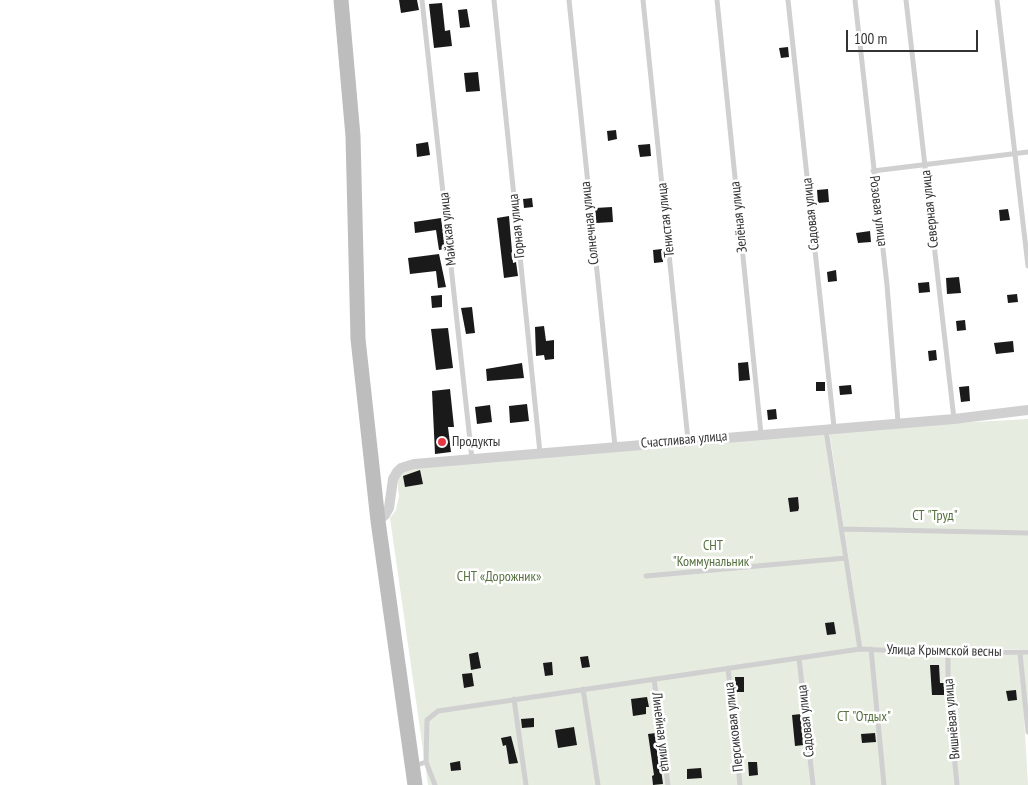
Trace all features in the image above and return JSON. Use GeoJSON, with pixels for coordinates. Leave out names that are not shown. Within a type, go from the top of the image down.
{"type":"FeatureCollection","features":[{"type":"Feature","properties":{"kind":"main road"},"geometry":{"type":"LineString","coordinates":[[341,0],[353,136],[358,339],[378,521],[419,764],[415,785]]}},
{"type":"Feature","properties":{"kind":"street","name":"Счастливая улица"},"geometry":{"type":"LineString","coordinates":[[378,521],[389,508],[393,479],[402,468],[414,464],[898,422],[954,419],[1028,410]]}},
{"type":"Feature","properties":{"kind":"lane","name":"Майская улица"},"geometry":{"type":"LineString","coordinates":[[422,0],[472,459]]}},
{"type":"Feature","properties":{"kind":"lane","name":"Горная улица"},"geometry":{"type":"LineString","coordinates":[[494,0],[540,453]]}},
{"type":"Feature","properties":{"kind":"lane","name":"Солнечная улица"},"geometry":{"type":"LineString","coordinates":[[569,0],[615,446]]}},
{"type":"Feature","properties":{"kind":"lane","name":"Тенистая улица"},"geometry":{"type":"LineString","coordinates":[[643,0],[688,440]]}},
{"type":"Feature","properties":{"kind":"lane","name":"Зелёная улица"},"geometry":{"type":"LineString","coordinates":[[717,0],[761,434]]}},
{"type":"Feature","properties":{"kind":"lane","name":"Садовая улица"},"geometry":{"type":"LineString","coordinates":[[788,0],[829,428],[841,529],[860,649]]}},
{"type":"Feature","properties":{"kind":"lane","name":"Розовая улица"},"geometry":{"type":"LineString","coordinates":[[855,0],[887,285],[898,422]]}},
{"type":"Feature","properties":{"kind":"lane","name":"Северная улица"},"geometry":{"type":"LineString","coordinates":[[906,0],[954,419]]}},
{"type":"Feature","properties":{"kind":"lane"},"geometry":{"type":"LineString","coordinates":[[997,0],[1028,266]]}},
{"type":"Feature","properties":{"kind":"lane"},"geometry":{"type":"LineString","coordinates":[[873,171],[1028,152]]}},
{"type":"Feature","properties":{"kind":"lane"},"geometry":{"type":"LineString","coordinates":[[841,529],[1028,533]]}},
{"type":"Feature","properties":{"kind":"lane"},"geometry":{"type":"LineString","coordinates":[[646,576],[846,558]]}},
{"type":"Feature","properties":{"kind":"lane","name":"Улица Крымской весны"},"geometry":{"type":"LineString","coordinates":[[419,764],[427,720],[438,711],[860,649],[948,653],[1028,652]]}},
{"type":"Feature","properties":{"kind":"lane"},"geometry":{"type":"LineString","coordinates":[[871,649],[884,785]]}},
{"type":"Feature","properties":{"kind":"lane"},"geometry":{"type":"LineString","coordinates":[[1020,652],[1028,732]]}},
{"type":"Feature","properties":{"kind":"lane","name":"Вишнёвая улица"},"geometry":{"type":"LineString","coordinates":[[948,653],[948,693],[958,785]]}},
{"type":"Feature","properties":{"kind":"lane","name":"Садовая улица"},"geometry":{"type":"LineString","coordinates":[[799,658],[813,785]]}},
{"type":"Feature","properties":{"kind":"lane","name":"Персиковая улица"},"geometry":{"type":"LineString","coordinates":[[728,668],[740,785]]}},
{"type":"Feature","properties":{"kind":"lane","name":"Линейная улица"},"geometry":{"type":"LineString","coordinates":[[654,679],[668,785]]}},
{"type":"Feature","properties":{"kind":"lane"},"geometry":{"type":"LineString","coordinates":[[583,689],[598,785]]}},
{"type":"Feature","properties":{"kind":"lane"},"geometry":{"type":"LineString","coordinates":[[514,699],[526,785]]}},
{"type":"Feature","properties":{"kind":"lane"},"geometry":{"type":"LineString","coordinates":[[419,764],[435,785]]}},
{"type":"Feature","properties":{"kind":"green space","name":"СТ \"Труд\""},"geometry":{"type":"Polygon","coordinates":[[[1028,419],[1028,649],[949,650],[862,647],[829,430],[1028,419]]]}},
{"type":"Feature","properties":{"kind":"green space"},"geometry":{"type":"Polygon","coordinates":[[[825,428],[860,649],[1028,653],[1028,734],[1022,683],[1028,785],[428,785],[390,518],[396,510],[399,496],[397,480],[400,471],[416,467],[825,428]]]}},
{"type":"Feature","properties":{"kind":"building"},"geometry":{"type":"Polygon","coordinates":[[[399,0],[417,0],[419,10],[401,13],[399,0]]]}},
{"type":"Feature","properties":{"kind":"building"},"geometry":{"type":"Polygon","coordinates":[[[442,3],[445,31],[450,30],[452,46],[434,48],[429,4],[442,3]]]}},
{"type":"Feature","properties":{"kind":"building"},"geometry":{"type":"Polygon","coordinates":[[[467,9],[470,27],[460,28],[458,10],[467,9]]]}},
{"type":"Feature","properties":{"kind":"building"},"geometry":{"type":"Polygon","coordinates":[[[788,47],[789,57],[781,58],[779,48],[788,47]]]}},
{"type":"Feature","properties":{"kind":"building"},"geometry":{"type":"Polygon","coordinates":[[[478,72],[480,91],[466,92],[464,73],[478,72]]]}},
{"type":"Feature","properties":{"kind":"building"},"geometry":{"type":"Polygon","coordinates":[[[616,130],[617,139],[608,141],[607,131],[616,130]]]}},
{"type":"Feature","properties":{"kind":"building"},"geometry":{"type":"Polygon","coordinates":[[[428,142],[430,155],[417,157],[416,144],[428,142]]]}},
{"type":"Feature","properties":{"kind":"building"},"geometry":{"type":"Polygon","coordinates":[[[650,144],[651,156],[640,157],[638,145],[650,144]]]}},
{"type":"Feature","properties":{"kind":"building"},"geometry":{"type":"Polygon","coordinates":[[[828,189],[829,202],[818,203],[817,190],[828,189]]]}},
{"type":"Feature","properties":{"kind":"building"},"geometry":{"type":"Polygon","coordinates":[[[532,198],[533,207],[524,208],[523,199],[532,198]]]}},
{"type":"Feature","properties":{"kind":"building"},"geometry":{"type":"Polygon","coordinates":[[[612,207],[613,222],[596,223],[595,208],[612,207]]]}},
{"type":"Feature","properties":{"kind":"building"},"geometry":{"type":"Polygon","coordinates":[[[1008,209],[1010,220],[1000,221],[999,210],[1008,209]]]}},
{"type":"Feature","properties":{"kind":"building"},"geometry":{"type":"Polygon","coordinates":[[[509,216],[513,263],[516,262],[518,276],[504,278],[497,218],[509,216]]]}},
{"type":"Feature","properties":{"kind":"building"},"geometry":{"type":"Polygon","coordinates":[[[441,218],[445,249],[439,250],[436,230],[415,233],[414,222],[441,218]]]}},
{"type":"Feature","properties":{"kind":"building"},"geometry":{"type":"Polygon","coordinates":[[[870,231],[871,242],[858,243],[856,233],[870,231]]]}},
{"type":"Feature","properties":{"kind":"building"},"geometry":{"type":"Polygon","coordinates":[[[662,249],[663,262],[654,263],[653,250],[662,249]]]}},
{"type":"Feature","properties":{"kind":"building"},"geometry":{"type":"Polygon","coordinates":[[[439,254],[446,287],[438,288],[436,271],[410,274],[408,258],[439,254]]]}},
{"type":"Feature","properties":{"kind":"building"},"geometry":{"type":"Polygon","coordinates":[[[836,270],[837,281],[828,282],[827,272],[836,270]]]}},
{"type":"Feature","properties":{"kind":"building"},"geometry":{"type":"Polygon","coordinates":[[[959,277],[961,293],[947,294],[946,278],[959,277]]]}},
{"type":"Feature","properties":{"kind":"building"},"geometry":{"type":"Polygon","coordinates":[[[929,282],[930,292],[919,293],[918,283],[929,282]]]}},
{"type":"Feature","properties":{"kind":"building"},"geometry":{"type":"Polygon","coordinates":[[[1017,294],[1018,302],[1008,303],[1007,295],[1017,294]]]}},
{"type":"Feature","properties":{"kind":"building"},"geometry":{"type":"Polygon","coordinates":[[[442,295],[442,307],[432,308],[431,296],[442,295]]]}},
{"type":"Feature","properties":{"kind":"building"},"geometry":{"type":"Polygon","coordinates":[[[472,307],[475,333],[466,334],[461,308],[472,307]]]}},
{"type":"Feature","properties":{"kind":"building"},"geometry":{"type":"Polygon","coordinates":[[[965,320],[966,330],[957,331],[956,321],[965,320]]]}},
{"type":"Feature","properties":{"kind":"building"},"geometry":{"type":"Polygon","coordinates":[[[544,326],[546,341],[554,340],[554,359],[545,360],[544,355],[536,356],[535,327],[544,326]]]}},
{"type":"Feature","properties":{"kind":"building"},"geometry":{"type":"Polygon","coordinates":[[[448,328],[453,368],[436,370],[431,329],[448,328]]]}},
{"type":"Feature","properties":{"kind":"building"},"geometry":{"type":"Polygon","coordinates":[[[1013,341],[1014,352],[996,354],[994,343],[1013,341]]]}},
{"type":"Feature","properties":{"kind":"building"},"geometry":{"type":"Polygon","coordinates":[[[936,350],[937,360],[929,361],[928,351],[936,350]]]}},
{"type":"Feature","properties":{"kind":"building"},"geometry":{"type":"Polygon","coordinates":[[[748,362],[750,380],[739,381],[738,363],[748,362]]]}},
{"type":"Feature","properties":{"kind":"building"},"geometry":{"type":"Polygon","coordinates":[[[522,363],[524,378],[487,381],[486,369],[522,363]]]}},
{"type":"Feature","properties":{"kind":"building"},"geometry":{"type":"Polygon","coordinates":[[[816,382],[825,382],[825,391],[816,391],[816,382]]]}},
{"type":"Feature","properties":{"kind":"building"},"geometry":{"type":"Polygon","coordinates":[[[851,385],[852,394],[840,395],[839,386],[851,385]]]}},
{"type":"Feature","properties":{"kind":"building"},"geometry":{"type":"Polygon","coordinates":[[[969,386],[970,401],[961,402],[959,387],[969,386]]]}},
{"type":"Feature","properties":{"kind":"building"},"geometry":{"type":"Polygon","coordinates":[[[450,389],[454,427],[448,427],[451,452],[435,454],[432,391],[450,389]]]}},
{"type":"Feature","properties":{"kind":"building"},"geometry":{"type":"Polygon","coordinates":[[[527,404],[529,421],[510,423],[509,406],[527,404]]]}},
{"type":"Feature","properties":{"kind":"building"},"geometry":{"type":"Polygon","coordinates":[[[490,405],[492,422],[477,424],[475,407],[490,405]]]}},
{"type":"Feature","properties":{"kind":"building"},"geometry":{"type":"Polygon","coordinates":[[[776,409],[777,419],[768,420],[767,410],[776,409]]]}},
{"type":"Feature","properties":{"kind":"building"},"geometry":{"type":"Polygon","coordinates":[[[420,470],[423,484],[405,487],[403,476],[420,470]]]}},
{"type":"Feature","properties":{"kind":"building"},"geometry":{"type":"Polygon","coordinates":[[[798,497],[798,511],[790,512],[788,498],[798,497]]]}},
{"type":"Feature","properties":{"kind":"building"},"geometry":{"type":"Polygon","coordinates":[[[834,622],[836,634],[827,635],[825,623],[834,622]]]}},
{"type":"Feature","properties":{"kind":"building"},"geometry":{"type":"Polygon","coordinates":[[[478,652],[481,668],[471,670],[469,654],[478,652]]]}},
{"type":"Feature","properties":{"kind":"building"},"geometry":{"type":"Polygon","coordinates":[[[588,656],[590,667],[582,668],[580,657],[588,656]]]}},
{"type":"Feature","properties":{"kind":"building"},"geometry":{"type":"Polygon","coordinates":[[[552,662],[553,675],[545,676],[543,663],[552,662]]]}},
{"type":"Feature","properties":{"kind":"building"},"geometry":{"type":"Polygon","coordinates":[[[930,665],[939,665],[940,683],[944,683],[944,695],[932,695],[930,665]]]}},
{"type":"Feature","properties":{"kind":"building"},"geometry":{"type":"Polygon","coordinates":[[[472,673],[474,686],[464,688],[462,674],[472,673]]]}},
{"type":"Feature","properties":{"kind":"building"},"geometry":{"type":"Polygon","coordinates":[[[735,677],[744,677],[744,692],[736,692],[735,677]]]}},
{"type":"Feature","properties":{"kind":"building"},"geometry":{"type":"Polygon","coordinates":[[[1016,690],[1017,700],[1008,701],[1006,691],[1016,690]]]}},
{"type":"Feature","properties":{"kind":"building"},"geometry":{"type":"Polygon","coordinates":[[[647,697],[649,707],[646,707],[646,714],[633,716],[631,699],[647,697]]]}},
{"type":"Feature","properties":{"kind":"building"},"geometry":{"type":"Polygon","coordinates":[[[801,714],[804,745],[795,746],[792,715],[801,714]]]}},
{"type":"Feature","properties":{"kind":"building"},"geometry":{"type":"Polygon","coordinates":[[[534,718],[534,727],[522,728],[521,719],[534,718]]]}},
{"type":"Feature","properties":{"kind":"building"},"geometry":{"type":"Polygon","coordinates":[[[574,727],[577,745],[558,748],[555,730],[574,727]]]}},
{"type":"Feature","properties":{"kind":"building"},"geometry":{"type":"Polygon","coordinates":[[[656,733],[663,784],[653,785],[652,776],[654,775],[648,734],[656,733]]]}},
{"type":"Feature","properties":{"kind":"building"},"geometry":{"type":"Polygon","coordinates":[[[875,733],[876,742],[862,743],[861,734],[875,733]]]}},
{"type":"Feature","properties":{"kind":"building"},"geometry":{"type":"Polygon","coordinates":[[[511,736],[518,763],[509,764],[506,745],[503,746],[501,738],[511,736]]]}},
{"type":"Feature","properties":{"kind":"building"},"geometry":{"type":"Polygon","coordinates":[[[460,761],[461,770],[451,771],[450,763],[460,761]]]}},
{"type":"Feature","properties":{"kind":"building"},"geometry":{"type":"Polygon","coordinates":[[[748,762],[757,762],[758,775],[749,776],[748,762]]]}},
{"type":"Feature","properties":{"kind":"building"},"geometry":{"type":"Polygon","coordinates":[[[701,768],[702,778],[687,779],[687,769],[701,768]]]}},
{"type":"Feature","properties":{"kind":"place","name":"Продукты"},"geometry":{"type":"Point","coordinates":[442,442]}},
{"type":"Feature","properties":{"kind":"park label","name":"СНТ \"Коммунальник\""},"geometry":{"type":"Point","coordinates":[713,554]}},
{"type":"Feature","properties":{"kind":"park label","name":"СНТ «Дорожник»"},"geometry":{"type":"Point","coordinates":[499,577]}},
{"type":"Feature","properties":{"kind":"park label","name":"СТ \"Отдых\""},"geometry":{"type":"Point","coordinates":[864,717]}}]}
